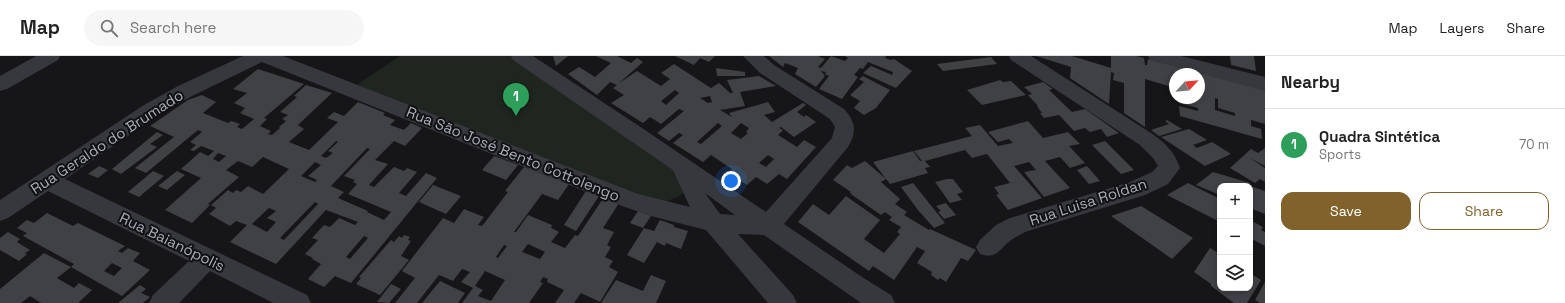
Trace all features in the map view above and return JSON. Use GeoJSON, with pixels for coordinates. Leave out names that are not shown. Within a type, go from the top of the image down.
{"type":"FeatureCollection","features":[{"type":"Feature","properties":{"kind":"street"},"geometry":{"type":"LineString","coordinates":[[0,84],[51,56]]}},
{"type":"Feature","properties":{"kind":"street","name":"Rua Geraldo do Brumado"},"geometry":{"type":"LineString","coordinates":[[0,212],[151,110],[191,88],[259,56]]}},
{"type":"Feature","properties":{"kind":"street","name":"Rua São José Bento Cottolengo"},"geometry":{"type":"LineString","coordinates":[[265,56],[630,200],[651,207],[717,223],[768,226]]}},
{"type":"Feature","properties":{"kind":"street"},"geometry":{"type":"LineString","coordinates":[[520,56],[635,133],[853,285],[882,303]]}},
{"type":"Feature","properties":{"kind":"street"},"geometry":{"type":"LineString","coordinates":[[752,56],[767,69],[837,114],[845,123],[846,132],[841,142],[768,226]]}},
{"type":"Feature","properties":{"kind":"street","name":"Rua Luisa Roldan"},"geometry":{"type":"LineString","coordinates":[[988,247],[1004,232],[1018,225],[1137,189],[1160,178],[1169,168],[1167,160],[1160,151],[1147,140],[1018,56]]}},
{"type":"Feature","properties":{"kind":"street"},"geometry":{"type":"LineString","coordinates":[[1157,56],[1265,84]]}},
{"type":"Feature","properties":{"kind":"street"},"geometry":{"type":"LineString","coordinates":[[682,167],[699,203],[784,303]]}},
{"type":"Feature","properties":{"kind":"street","name":"Rua Baianópolis"},"geometry":{"type":"LineString","coordinates":[[47,180],[298,303]]}},
{"type":"Feature","properties":{"kind":"street"},"geometry":{"type":"LineString","coordinates":[[162,303],[207,259]]}},
{"type":"Feature","properties":{"kind":"shaded area"},"geometry":{"type":"Polygon","coordinates":[[[400,56],[518,56],[674,161],[685,192],[673,199],[651,205],[355,86],[400,56]]]}},
{"type":"Feature","properties":{"kind":"building"},"geometry":{"type":"Polygon","coordinates":[[[553,56],[568,56],[556,66],[553,56]]]}},
{"type":"Feature","properties":{"kind":"building"},"geometry":{"type":"Polygon","coordinates":[[[596,56],[617,56],[631,63],[637,58],[643,62],[618,84],[637,71],[661,86],[670,79],[661,73],[674,64],[711,88],[719,83],[730,93],[733,93],[727,80],[759,76],[776,86],[740,92],[745,106],[720,110],[732,117],[729,113],[768,102],[775,112],[764,115],[772,122],[803,103],[806,105],[797,112],[804,117],[806,115],[816,122],[794,137],[781,127],[779,128],[783,130],[778,135],[797,147],[804,140],[816,147],[787,179],[779,174],[767,184],[756,177],[747,185],[728,173],[732,169],[711,155],[703,162],[673,143],[683,135],[679,133],[669,141],[657,133],[684,111],[679,109],[661,124],[650,117],[643,123],[611,103],[624,95],[613,88],[617,85],[610,82],[597,95],[568,74],[579,67],[595,77],[611,63],[596,56]],[[675,90],[661,101],[666,105],[679,93],[675,90]],[[710,96],[700,98],[708,103],[712,102],[710,96]],[[718,123],[697,142],[701,144],[722,126],[718,123]],[[741,123],[731,133],[741,139],[748,133],[746,132],[749,128],[741,123]],[[768,155],[759,163],[766,167],[774,159],[768,155]]]}},
{"type":"Feature","properties":{"kind":"building"},"geometry":{"type":"Polygon","coordinates":[[[675,56],[715,56],[709,62],[700,58],[694,65],[675,56]]]}},
{"type":"Feature","properties":{"kind":"building"},"geometry":{"type":"Polygon","coordinates":[[[769,56],[818,56],[825,59],[818,67],[821,68],[831,56],[845,61],[848,58],[845,56],[886,56],[885,58],[891,60],[894,59],[912,71],[896,88],[863,73],[871,66],[892,75],[893,72],[868,62],[863,69],[860,68],[854,75],[858,77],[842,99],[819,89],[829,76],[825,74],[826,72],[821,71],[825,76],[816,87],[795,74],[798,68],[785,63],[783,67],[769,56]]]}},
{"type":"Feature","properties":{"kind":"building"},"geometry":{"type":"Polygon","coordinates":[[[1036,56],[1072,56],[1111,68],[1111,56],[1136,56],[1144,58],[1145,65],[1147,65],[1148,59],[1182,68],[1169,68],[1169,86],[1145,79],[1145,127],[1124,113],[1124,83],[1113,80],[1114,73],[1111,72],[1109,104],[1070,78],[1071,67],[1036,56]]]}},
{"type":"Feature","properties":{"kind":"building"},"geometry":{"type":"Polygon","coordinates":[[[1230,56],[1254,56],[1256,71],[1231,65],[1230,56]]]}},
{"type":"Feature","properties":{"kind":"building"},"geometry":{"type":"Polygon","coordinates":[[[991,57],[997,64],[943,71],[937,64],[991,57]]]}},
{"type":"Feature","properties":{"kind":"building"},"geometry":{"type":"Polygon","coordinates":[[[716,68],[745,72],[745,76],[717,76],[716,68]]]}},
{"type":"Feature","properties":{"kind":"building"},"geometry":{"type":"Polygon","coordinates":[[[258,69],[304,84],[264,118],[267,119],[260,126],[271,131],[268,134],[272,135],[286,121],[282,119],[288,115],[280,112],[297,97],[294,96],[306,85],[332,93],[298,125],[304,129],[289,142],[309,150],[338,122],[327,118],[334,112],[344,116],[358,102],[385,113],[383,115],[395,120],[390,125],[404,130],[411,123],[422,128],[405,146],[394,141],[375,160],[388,164],[369,185],[374,187],[394,167],[404,171],[407,168],[417,172],[399,193],[406,196],[426,173],[437,178],[351,283],[335,276],[324,287],[308,279],[321,264],[305,254],[318,240],[312,238],[324,225],[330,227],[339,218],[355,225],[358,222],[326,210],[276,264],[230,242],[247,225],[236,221],[230,226],[209,214],[216,208],[211,205],[228,190],[233,193],[236,190],[241,192],[248,186],[263,194],[289,169],[263,157],[252,167],[238,161],[226,170],[239,177],[208,204],[210,205],[192,223],[165,210],[201,178],[181,169],[200,152],[208,156],[214,151],[201,146],[194,151],[190,150],[196,145],[190,142],[202,132],[198,130],[146,173],[135,168],[174,137],[150,126],[188,100],[202,95],[216,102],[203,113],[228,123],[231,121],[240,124],[237,127],[242,129],[254,119],[240,113],[245,108],[234,103],[247,93],[233,89],[258,69]],[[336,141],[321,156],[326,158],[333,153],[328,151],[338,142],[336,141]],[[367,148],[331,186],[344,192],[338,198],[368,211],[367,212],[384,220],[391,212],[348,194],[357,184],[353,182],[355,180],[344,176],[370,149],[367,148]],[[218,153],[213,159],[219,162],[226,156],[218,153]],[[315,162],[301,176],[315,182],[317,180],[308,176],[321,165],[315,162]],[[315,202],[280,238],[284,240],[318,204],[315,202]],[[269,208],[252,224],[267,232],[276,222],[267,218],[276,211],[269,208]],[[364,236],[346,257],[350,259],[368,238],[364,236]]]}},
{"type":"Feature","properties":{"kind":"building"},"geometry":{"type":"Polygon","coordinates":[[[1205,74],[1265,90],[1265,124],[1251,120],[1251,126],[1261,129],[1262,139],[1180,116],[1179,106],[1198,111],[1198,108],[1183,104],[1205,104],[1205,74]],[[1215,98],[1215,110],[1235,116],[1235,113],[1218,108],[1218,99],[1215,98]]]}},
{"type":"Feature","properties":{"kind":"building"},"geometry":{"type":"Polygon","coordinates":[[[863,76],[890,90],[876,108],[864,115],[854,108],[860,101],[850,95],[864,82],[859,79],[863,76]]]}},
{"type":"Feature","properties":{"kind":"building"},"geometry":{"type":"Polygon","coordinates":[[[1000,80],[1003,82],[1011,81],[1026,95],[982,105],[967,90],[1000,80]]]}},
{"type":"Feature","properties":{"kind":"building"},"geometry":{"type":"Polygon","coordinates":[[[1043,82],[1053,89],[1049,90],[1072,112],[1085,109],[1119,133],[1107,137],[1101,129],[1090,132],[1085,128],[1074,131],[1059,115],[1044,118],[1040,113],[1042,113],[1038,106],[1028,95],[1032,94],[1024,87],[1043,82]]]}},
{"type":"Feature","properties":{"kind":"building"},"geometry":{"type":"Polygon","coordinates":[[[1167,120],[1182,129],[1159,136],[1151,130],[1169,124],[1165,121],[1167,120]]]}},
{"type":"Feature","properties":{"kind":"building"},"geometry":{"type":"Polygon","coordinates":[[[1028,121],[1043,138],[1068,132],[1080,144],[1069,146],[1085,163],[1070,168],[1060,157],[1045,161],[1070,188],[1044,197],[1024,172],[1036,170],[1029,162],[1014,166],[1042,198],[1008,210],[996,195],[999,194],[994,187],[1010,183],[987,154],[972,158],[965,150],[925,161],[930,167],[925,168],[928,173],[890,184],[873,162],[913,151],[920,161],[922,161],[914,151],[972,136],[965,128],[980,125],[998,146],[1013,143],[1009,139],[998,142],[988,132],[1028,121]]]}},
{"type":"Feature","properties":{"kind":"building"},"geometry":{"type":"Polygon","coordinates":[[[1189,129],[1207,140],[1193,145],[1197,148],[1212,142],[1231,154],[1205,166],[1161,137],[1189,129]]]}},
{"type":"Feature","properties":{"kind":"building"},"geometry":{"type":"Polygon","coordinates":[[[157,132],[163,135],[150,144],[157,147],[121,174],[112,169],[157,132]]]}},
{"type":"Feature","properties":{"kind":"building"},"geometry":{"type":"Polygon","coordinates":[[[1105,141],[1134,170],[1121,174],[1092,145],[1105,141]]]}},
{"type":"Feature","properties":{"kind":"building"},"geometry":{"type":"Polygon","coordinates":[[[1265,148],[1265,166],[1250,158],[1265,168],[1265,182],[1260,179],[1255,183],[1230,168],[1251,149],[1258,153],[1265,148]]]}},
{"type":"Feature","properties":{"kind":"building"},"geometry":{"type":"Polygon","coordinates":[[[494,156],[518,165],[506,180],[482,170],[494,156]]]}},
{"type":"Feature","properties":{"kind":"building"},"geometry":{"type":"Polygon","coordinates":[[[865,161],[886,179],[881,182],[900,199],[895,204],[907,212],[904,215],[929,230],[930,229],[976,250],[968,261],[961,258],[946,282],[940,278],[938,280],[931,275],[932,272],[917,263],[925,251],[917,247],[894,280],[873,266],[869,271],[798,222],[813,204],[829,215],[846,196],[880,220],[864,239],[884,253],[900,234],[897,232],[901,227],[889,220],[892,217],[885,212],[881,215],[833,180],[847,165],[852,168],[865,161]]]}},
{"type":"Feature","properties":{"kind":"building"},"geometry":{"type":"Polygon","coordinates":[[[99,166],[108,170],[98,178],[88,174],[99,166]]]}},
{"type":"Feature","properties":{"kind":"building"},"geometry":{"type":"Polygon","coordinates":[[[1087,166],[1100,181],[1089,184],[1077,170],[1087,166]]]}},
{"type":"Feature","properties":{"kind":"building"},"geometry":{"type":"Polygon","coordinates":[[[524,167],[569,184],[558,200],[542,194],[514,232],[516,232],[528,215],[552,225],[551,228],[559,232],[551,242],[565,248],[575,235],[578,236],[604,197],[619,203],[603,228],[614,232],[607,245],[611,247],[605,257],[613,261],[609,267],[618,272],[600,302],[581,293],[574,303],[555,303],[564,290],[547,282],[548,279],[543,277],[540,282],[543,283],[529,303],[462,303],[473,288],[461,282],[470,272],[462,269],[453,281],[439,275],[417,303],[395,303],[415,278],[402,271],[443,218],[454,223],[464,209],[484,217],[478,225],[482,226],[508,192],[505,191],[524,167]],[[528,244],[522,252],[540,259],[545,252],[528,244]],[[504,245],[496,257],[498,258],[507,246],[504,245]],[[485,271],[475,286],[483,290],[478,296],[491,301],[505,280],[485,271]]]}},
{"type":"Feature","properties":{"kind":"building"},"geometry":{"type":"Polygon","coordinates":[[[153,171],[164,176],[139,197],[128,192],[153,171]]]}},
{"type":"Feature","properties":{"kind":"building"},"geometry":{"type":"Polygon","coordinates":[[[177,171],[185,175],[167,190],[158,186],[177,171]]]}},
{"type":"Feature","properties":{"kind":"building"},"geometry":{"type":"Polygon","coordinates":[[[1213,172],[1250,183],[1217,183],[1217,194],[1196,185],[1213,172]]]}},
{"type":"Feature","properties":{"kind":"building"},"geometry":{"type":"Polygon","coordinates":[[[953,179],[963,192],[957,194],[962,200],[950,203],[935,182],[953,179]]]}},
{"type":"Feature","properties":{"kind":"building"},"geometry":{"type":"Polygon","coordinates":[[[913,183],[945,223],[934,228],[918,210],[901,187],[913,183]]]}},
{"type":"Feature","properties":{"kind":"building"},"geometry":{"type":"Polygon","coordinates":[[[1188,183],[1217,198],[1217,220],[1167,195],[1188,183]]]}},
{"type":"Feature","properties":{"kind":"building"},"geometry":{"type":"Polygon","coordinates":[[[433,185],[461,196],[446,214],[419,202],[433,185]]]}},
{"type":"Feature","properties":{"kind":"building"},"geometry":{"type":"Polygon","coordinates":[[[1253,187],[1265,191],[1265,214],[1253,209],[1253,187]]]}},
{"type":"Feature","properties":{"kind":"building"},"geometry":{"type":"Polygon","coordinates":[[[586,191],[599,196],[576,231],[564,225],[586,191]]]}},
{"type":"Feature","properties":{"kind":"building"},"geometry":{"type":"Polygon","coordinates":[[[946,203],[956,215],[944,219],[938,212],[941,211],[936,206],[946,203]]]}},
{"type":"Feature","properties":{"kind":"building"},"geometry":{"type":"Polygon","coordinates":[[[1141,206],[1193,238],[1172,259],[1111,216],[1141,206]]]}},
{"type":"Feature","properties":{"kind":"building"},"geometry":{"type":"Polygon","coordinates":[[[638,211],[651,216],[643,228],[630,223],[638,211]]]}},
{"type":"Feature","properties":{"kind":"building"},"geometry":{"type":"Polygon","coordinates":[[[47,213],[73,226],[78,223],[125,246],[118,251],[122,253],[128,248],[140,253],[133,261],[150,270],[122,296],[71,267],[74,264],[23,236],[27,233],[17,228],[27,220],[34,223],[47,213]],[[112,263],[104,271],[114,276],[122,268],[112,263]]]}},
{"type":"Feature","properties":{"kind":"building"},"geometry":{"type":"Polygon","coordinates":[[[660,220],[674,225],[674,227],[688,231],[681,249],[666,243],[665,246],[657,242],[644,263],[627,255],[644,228],[654,231],[660,220]]]}},
{"type":"Feature","properties":{"kind":"building"},"geometry":{"type":"Polygon","coordinates":[[[1253,222],[1263,227],[1261,230],[1265,232],[1265,246],[1253,240],[1253,222]]]}},
{"type":"Feature","properties":{"kind":"building"},"geometry":{"type":"Polygon","coordinates":[[[8,232],[20,239],[17,242],[30,250],[25,253],[27,254],[19,261],[0,250],[0,238],[8,232]]]}},
{"type":"Feature","properties":{"kind":"building"},"geometry":{"type":"Polygon","coordinates":[[[404,235],[410,237],[408,240],[411,241],[401,256],[409,260],[380,295],[356,284],[361,278],[359,277],[391,240],[394,242],[399,236],[402,238],[404,235]]]}},
{"type":"Feature","properties":{"kind":"building"},"geometry":{"type":"Polygon","coordinates":[[[1210,248],[1217,252],[1217,290],[1211,286],[1211,284],[1194,272],[1210,248]]]}},
{"type":"Feature","properties":{"kind":"building"},"geometry":{"type":"Polygon","coordinates":[[[44,253],[71,267],[57,278],[74,288],[79,283],[92,290],[78,303],[41,303],[30,296],[21,303],[0,303],[0,289],[44,253]]]}},
{"type":"Feature","properties":{"kind":"building"},"geometry":{"type":"Polygon","coordinates":[[[651,275],[666,281],[656,303],[601,303],[616,280],[643,291],[651,275]]]}},
{"type":"Feature","properties":{"kind":"building"},"geometry":{"type":"Polygon","coordinates":[[[1253,275],[1261,280],[1247,303],[1234,303],[1218,291],[1253,291],[1253,275]]]}},
{"type":"Feature","properties":{"kind":"building"},"geometry":{"type":"Polygon","coordinates":[[[440,281],[465,293],[458,303],[422,303],[440,281]]]}},
{"type":"Feature","properties":{"kind":"building"},"geometry":{"type":"Polygon","coordinates":[[[1265,282],[1265,303],[1260,303],[1255,300],[1265,282]]]}},
{"type":"Feature","properties":{"kind":"building"},"geometry":{"type":"Polygon","coordinates":[[[391,284],[401,289],[389,303],[377,302],[391,284]]]}},
{"type":"Feature","properties":{"kind":"building"},"geometry":{"type":"Polygon","coordinates":[[[140,285],[146,289],[141,293],[150,297],[143,303],[118,303],[140,285]]]}},
{"type":"Feature","properties":{"kind":"place","name":"Quadra Sintética"},"geometry":{"type":"Point","coordinates":[516,116]}}]}
